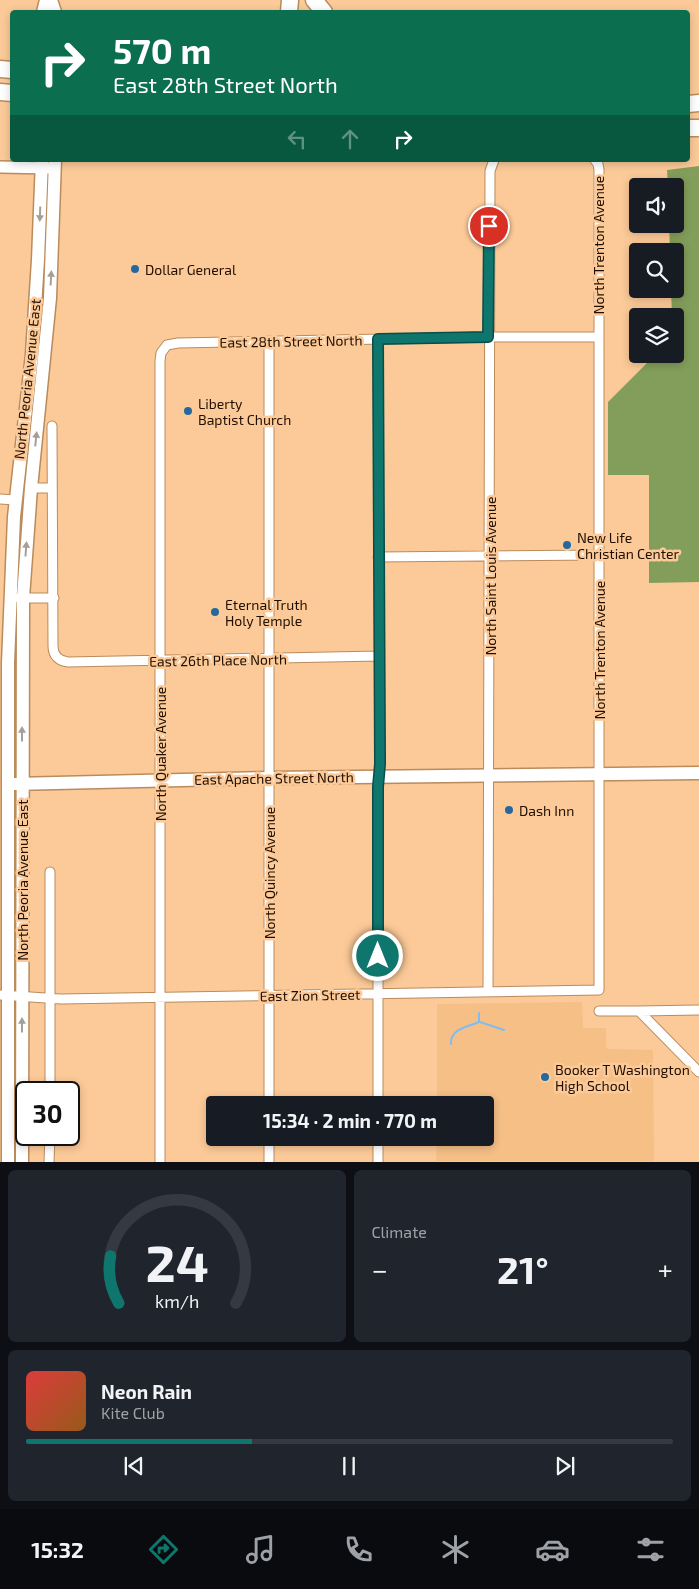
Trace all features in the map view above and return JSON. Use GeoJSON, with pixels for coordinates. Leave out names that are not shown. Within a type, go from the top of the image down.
{"type":"FeatureCollection","features":[{"type":"Feature","properties":{"kind":"highway"},"geometry":{"type":"LineString","coordinates":[[314,0],[322,10]]}},
{"type":"Feature","properties":{"kind":"main road","name":"North Peoria Avenue East"},"geometry":{"type":"LineString","coordinates":[[22,1162],[23,598],[31,488],[50,298],[48,164]]}},
{"type":"Feature","properties":{"kind":"main road","name":"North Peoria Avenue East"},"geometry":{"type":"LineString","coordinates":[[8,1162],[4,1055],[4,663],[16,500],[32,354],[38,260],[48,164]]}},
{"type":"Feature","properties":{"kind":"main road","name":"East Apache Street North"},"geometry":{"type":"LineString","coordinates":[[4,784],[379,776],[699,773]]}},
{"type":"Feature","properties":{"kind":"street","name":"North Saint Louis Avenue"},"geometry":{"type":"LineString","coordinates":[[488,992],[491,776],[488,337],[490,171],[493,162]]}},
{"type":"Feature","properties":{"kind":"street","name":"North Trenton Avenue"},"geometry":{"type":"LineString","coordinates":[[596,162],[598,170],[599,990]]}},
{"type":"Feature","properties":{"kind":"street"},"geometry":{"type":"LineString","coordinates":[[0,168],[48,164]]}},
{"type":"Feature","properties":{"kind":"street","name":"East 28th Street North"},"geometry":{"type":"LineString","coordinates":[[164,348],[167,345],[178,343],[488,337],[598,337]]}},
{"type":"Feature","properties":{"kind":"street"},"geometry":{"type":"LineString","coordinates":[[378,339],[378,1096]]}},
{"type":"Feature","properties":{"kind":"street","name":"North Quincy Avenue"},"geometry":{"type":"LineString","coordinates":[[269,341],[269,1096]]}},
{"type":"Feature","properties":{"kind":"street","name":"North Quaker Avenue"},"geometry":{"type":"LineString","coordinates":[[160,1162],[160,362],[161,353],[164,348]]}},
{"type":"Feature","properties":{"kind":"street"},"geometry":{"type":"LineString","coordinates":[[10,598],[54,598],[52,426]]}},
{"type":"Feature","properties":{"kind":"street"},"geometry":{"type":"LineString","coordinates":[[31,488],[52,488]]}},
{"type":"Feature","properties":{"kind":"street"},"geometry":{"type":"LineString","coordinates":[[0,499],[16,500]]}},
{"type":"Feature","properties":{"kind":"street"},"geometry":{"type":"LineString","coordinates":[[378,557],[598,555]]}},
{"type":"Feature","properties":{"kind":"street","name":"East 26th Place North"},"geometry":{"type":"LineString","coordinates":[[54,598],[53,650],[58,658],[68,662],[269,660],[379,656]]}},
{"type":"Feature","properties":{"kind":"street","name":"North Peoria Avenue East"},"geometry":{"type":"LineString","coordinates":[[50,872],[50,1081]]}},
{"type":"Feature","properties":{"kind":"street","name":"East Zion Street"},"geometry":{"type":"LineString","coordinates":[[4,995],[50,998],[378,995],[599,990]]}},
{"type":"Feature","properties":{"kind":"street"},"geometry":{"type":"LineString","coordinates":[[599,1011],[699,1010]]}},
{"type":"Feature","properties":{"kind":"street"},"geometry":{"type":"LineString","coordinates":[[639,1011],[699,1072]]}},
{"type":"Feature","properties":{"kind":"street"},"geometry":{"type":"LineString","coordinates":[[49,1162],[50,1146]]}},
{"type":"Feature","properties":{"kind":"street"},"geometry":{"type":"LineString","coordinates":[[269,1146],[269,1162]]}},
{"type":"Feature","properties":{"kind":"street"},"geometry":{"type":"LineString","coordinates":[[378,1146],[378,1162]]}},
{"type":"Feature","properties":{"kind":"shaded area","name":"Booker T Washington High School"},"geometry":{"type":"Polygon","coordinates":[[[582,1002],[583,1028],[606,1028],[606,1047],[609,1049],[653,1050],[654,1161],[436,1161],[437,1146],[494,1146],[494,1096],[437,1096],[437,1004],[582,1002]]]}},
{"type":"Feature","properties":{"kind":"green space"},"geometry":{"type":"Polygon","coordinates":[[[699,166],[699,582],[649,583],[649,475],[608,475],[608,402],[647,363],[684,363],[684,308],[672,308],[671,298],[684,298],[684,243],[670,243],[669,233],[684,233],[684,178],[668,178],[667,170],[699,166]]]}},
{"type":"Feature","properties":{"kind":"waterway"},"geometry":{"type":"LineString","coordinates":[[451,1044],[451,1039],[456,1032],[479,1022],[479,1013]]}},
{"type":"Feature","properties":{"kind":"waterway"},"geometry":{"type":"LineString","coordinates":[[480,1022],[504,1030]]}},
{"type":"Feature","properties":{"kind":"place","name":"Dollar General"},"geometry":{"type":"Point","coordinates":[135,269]}},
{"type":"Feature","properties":{"kind":"place","name":"Liberty Baptist Church"},"geometry":{"type":"Point","coordinates":[188,411]}},
{"type":"Feature","properties":{"kind":"place","name":"New Life Christian Center"},"geometry":{"type":"Point","coordinates":[567,545]}},
{"type":"Feature","properties":{"kind":"place","name":"Eternal Truth Holy Temple"},"geometry":{"type":"Point","coordinates":[215,612]}},
{"type":"Feature","properties":{"kind":"place","name":"Dash Inn"},"geometry":{"type":"Point","coordinates":[509,810]}},
{"type":"Feature","properties":{"kind":"place","name":"Booker T Washington High School"},"geometry":{"type":"Point","coordinates":[545,1077]}},
{"type":"Feature","properties":{"kind":"route"},"geometry":{"type":"LineString","coordinates":[[378,956],[378,787],[380,764],[378,339],[488,337],[489,226]]}}]}
